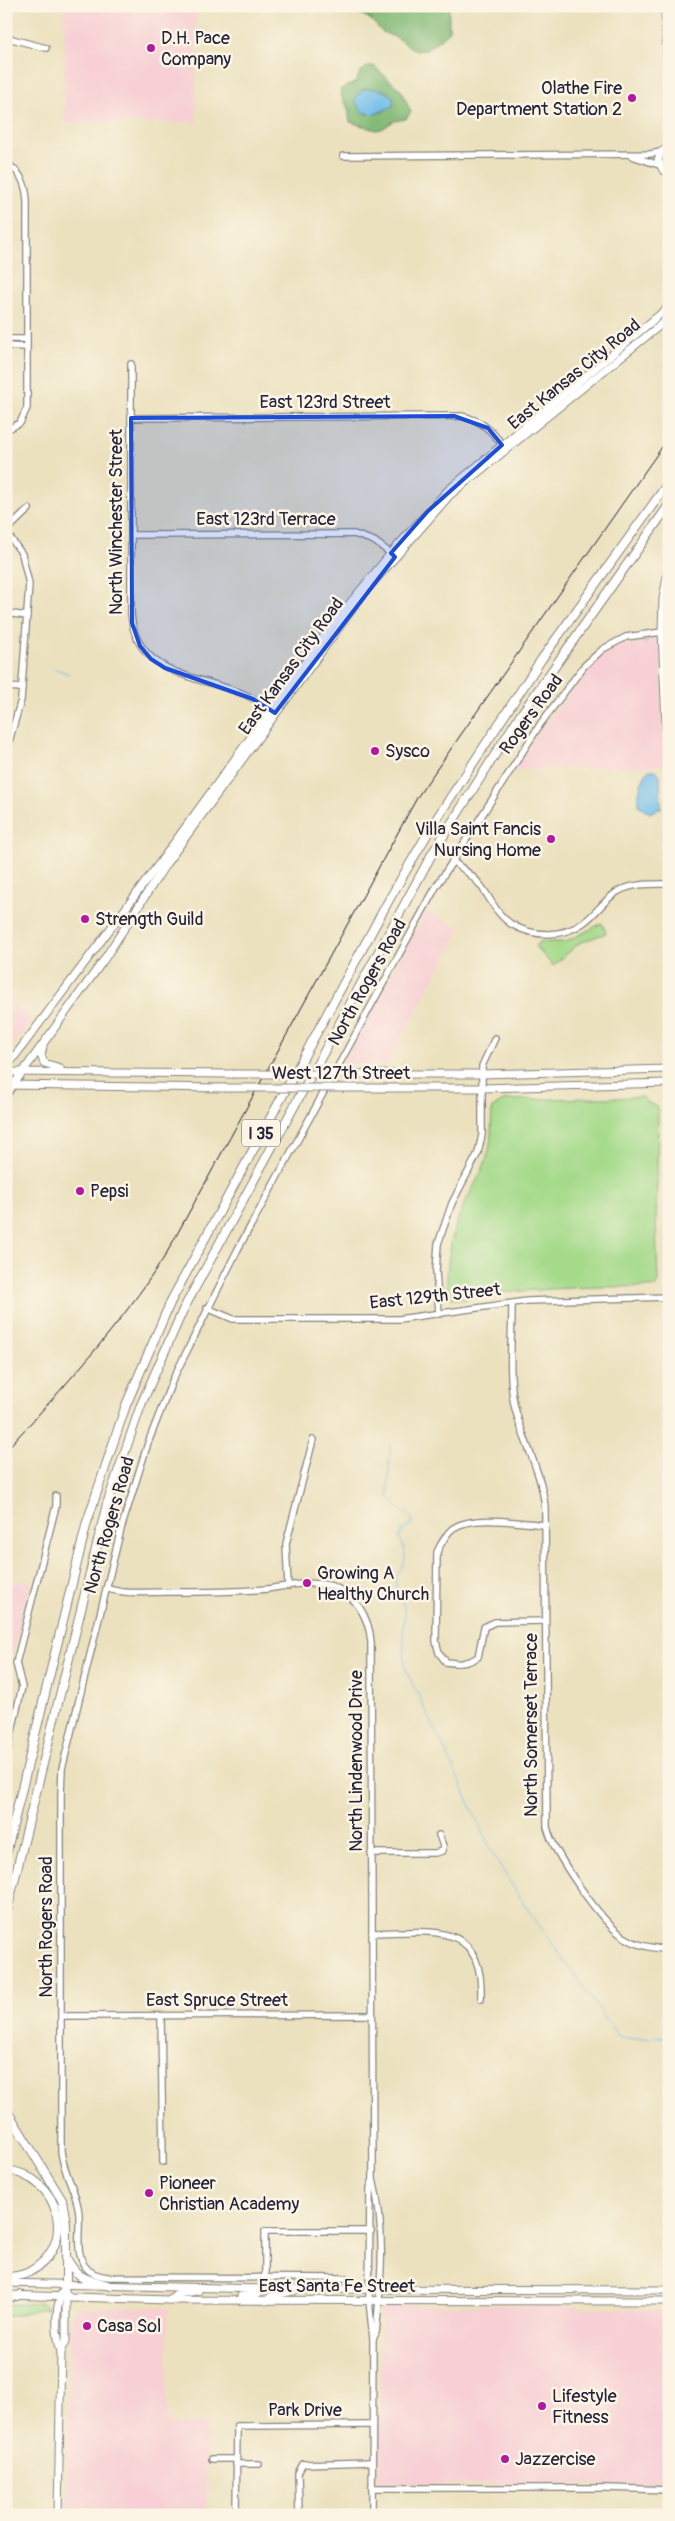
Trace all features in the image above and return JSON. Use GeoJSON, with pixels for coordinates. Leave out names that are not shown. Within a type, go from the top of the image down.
{"type":"FeatureCollection","features":[{"type":"Feature","properties":{"kind":"highway","name":"I 35"},"geometry":{"type":"LineString","coordinates":[[6,1854],[87,1522],[126,1405],[171,1301],[381,915],[435,821],[531,675],[669,482]]}},
{"type":"Feature","properties":{"kind":"highway","name":"I 35"},"geometry":{"type":"LineString","coordinates":[[6,1914],[107,1504],[141,1405],[183,1310],[356,989],[442,838],[517,720],[669,505]]}},
{"type":"Feature","properties":{"kind":"highway"},"geometry":{"type":"LineString","coordinates":[[6,2109],[62,2200],[66,2223],[66,2285]]}},
{"type":"Feature","properties":{"kind":"highway"},"geometry":{"type":"LineString","coordinates":[[6,2170],[22,2174],[40,2185],[53,2202],[58,2224],[53,2246],[42,2263],[23,2275],[6,2278]]}},
{"type":"Feature","properties":{"kind":"highway"},"geometry":{"type":"LineString","coordinates":[[66,2257],[72,2269],[83,2278],[110,2286]]}},
{"type":"Feature","properties":{"kind":"highway"},"geometry":{"type":"LineString","coordinates":[[6,2299],[20,2295]]}},
{"type":"Feature","properties":{"kind":"main road"},"geometry":{"type":"LineString","coordinates":[[664,6],[669,111]]}},
{"type":"Feature","properties":{"kind":"main road"},"geometry":{"type":"LineString","coordinates":[[669,143],[664,150],[664,169],[669,180]]}},
{"type":"Feature","properties":{"kind":"main road","name":"East Kansas City Road"},"geometry":{"type":"LineString","coordinates":[[6,1068],[393,555],[450,495],[669,307]]}},
{"type":"Feature","properties":{"kind":"main road","name":"East Kansas City Road"},"geometry":{"type":"LineString","coordinates":[[504,447],[669,318]]}},
{"type":"Feature","properties":{"kind":"main road"},"geometry":{"type":"LineString","coordinates":[[669,566],[663,599],[669,793]]}},
{"type":"Feature","properties":{"kind":"main road","name":"East Kansas City Road"},"geometry":{"type":"LineString","coordinates":[[6,1095],[10,1085],[23,1072],[103,961],[166,864],[273,712]]}},
{"type":"Feature","properties":{"kind":"main road"},"geometry":{"type":"LineString","coordinates":[[43,1045],[42,1060],[46,1065],[78,1071]]}},
{"type":"Feature","properties":{"kind":"main road","name":"West 127th Street"},"geometry":{"type":"LineString","coordinates":[[6,1072],[482,1074],[669,1069]]}},
{"type":"Feature","properties":{"kind":"main road","name":"West 127th Street"},"geometry":{"type":"LineString","coordinates":[[10,1085],[224,1088],[482,1088],[669,1083]]}},
{"type":"Feature","properties":{"kind":"main road","name":"East Santa Fe Street"},"geometry":{"type":"LineString","coordinates":[[6,2283],[265,2289],[669,2290]]}},
{"type":"Feature","properties":{"kind":"main road"},"geometry":{"type":"LineString","coordinates":[[58,2515],[61,2352],[58,2341],[58,2297],[66,2285]]}},
{"type":"Feature","properties":{"kind":"main road"},"geometry":{"type":"LineString","coordinates":[[61,2352],[66,2341],[66,2285]]}},
{"type":"Feature","properties":{"kind":"main road"},"geometry":{"type":"LineString","coordinates":[[169,2300],[176,2294],[213,2288]]}},
{"type":"Feature","properties":{"kind":"main road"},"geometry":{"type":"LineString","coordinates":[[229,2300],[255,2295],[265,2289]]}},
{"type":"Feature","properties":{"kind":"main road"},"geometry":{"type":"LineString","coordinates":[[266,2301],[273,2295],[285,2294],[299,2289]]}},
{"type":"Feature","properties":{"kind":"main road","name":"East Santa Fe Street"},"geometry":{"type":"LineString","coordinates":[[6,2295],[266,2301],[669,2301]]}},
{"type":"Feature","properties":{"kind":"street"},"geometry":{"type":"LineString","coordinates":[[6,41],[8,38],[46,48]]}},
{"type":"Feature","properties":{"kind":"street"},"geometry":{"type":"LineString","coordinates":[[343,156],[620,154],[664,150]]}},
{"type":"Feature","properties":{"kind":"street"},"geometry":{"type":"LineString","coordinates":[[620,154],[649,160],[664,169]]}},
{"type":"Feature","properties":{"kind":"street"},"geometry":{"type":"LineString","coordinates":[[6,163],[20,176],[26,192],[26,413],[16,427],[6,430]]}},
{"type":"Feature","properties":{"kind":"street"},"geometry":{"type":"LineString","coordinates":[[6,339],[26,339]]}},
{"type":"Feature","properties":{"kind":"street"},"geometry":{"type":"LineString","coordinates":[[6,346],[26,347]]}},
{"type":"Feature","properties":{"kind":"street","name":"North Winchester Street"},"geometry":{"type":"LineString","coordinates":[[131,364],[132,624],[136,639],[145,653],[165,668],[253,699],[273,712]]}},
{"type":"Feature","properties":{"kind":"street","name":"East 123rd Street"},"geometry":{"type":"LineString","coordinates":[[131,418],[454,416],[469,418],[482,424],[494,433],[504,447]]}},
{"type":"Feature","properties":{"kind":"street"},"geometry":{"type":"LineString","coordinates":[[6,752],[19,712],[29,584],[26,564],[18,546],[6,531],[28,509]]}},
{"type":"Feature","properties":{"kind":"street","name":"East 123rd Terrace"},"geometry":{"type":"LineString","coordinates":[[131,535],[354,534],[374,541],[393,555]]}},
{"type":"Feature","properties":{"kind":"street"},"geometry":{"type":"LineString","coordinates":[[6,612],[27,616]]}},
{"type":"Feature","properties":{"kind":"street","name":"Rogers Road"},"geometry":{"type":"LineString","coordinates":[[452,861],[541,722],[589,660],[609,644],[626,637],[665,631]]}},
{"type":"Feature","properties":{"kind":"street"},"geometry":{"type":"LineString","coordinates":[[6,687],[22,688]]}},
{"type":"Feature","properties":{"kind":"street"},"geometry":{"type":"LineString","coordinates":[[452,861],[473,877],[497,911],[512,924],[532,932],[550,934],[567,931],[583,923],[606,901],[623,890],[638,885],[669,884]]}},
{"type":"Feature","properties":{"kind":"street","name":"North Rogers Road"},"geometry":{"type":"LineString","coordinates":[[84,2265],[80,2252],[78,2207],[64,2172],[61,2150],[61,1783],[124,1519],[148,1444],[173,1379],[207,1308],[378,992],[452,861]]}},
{"type":"Feature","properties":{"kind":"street"},"geometry":{"type":"LineString","coordinates":[[440,1314],[436,1271],[438,1244],[452,1203],[478,1153],[482,1135],[483,1059],[495,1038]]}},
{"type":"Feature","properties":{"kind":"street","name":"East 129th Street"},"geometry":{"type":"LineString","coordinates":[[207,1308],[233,1319],[399,1319],[561,1299],[669,1297]]}},
{"type":"Feature","properties":{"kind":"street","name":"North Somerset Terrace"},"geometry":{"type":"LineString","coordinates":[[512,1304],[512,1393],[521,1430],[543,1486],[545,1526],[546,1820],[551,1840],[604,1918],[616,1931],[643,1946],[669,1949]]}},
{"type":"Feature","properties":{"kind":"street"},"geometry":{"type":"LineString","coordinates":[[288,1586],[286,1544],[313,1440]]}},
{"type":"Feature","properties":{"kind":"street"},"geometry":{"type":"LineString","coordinates":[[6,1758],[22,1687],[16,1663],[56,1506],[56,1496]]}},
{"type":"Feature","properties":{"kind":"street","name":"North Somerset Terrace"},"geometry":{"type":"LineString","coordinates":[[545,1526],[514,1522],[474,1521],[452,1529],[443,1539],[437,1552],[436,1641],[439,1653],[446,1662],[458,1664],[470,1662],[478,1657],[484,1627],[495,1622],[545,1621]]}},
{"type":"Feature","properties":{"kind":"street","name":"North Lindenwood Drive"},"geometry":{"type":"LineString","coordinates":[[106,1588],[128,1592],[222,1592],[318,1584],[337,1589],[359,1606],[368,1623],[371,1642],[374,2179],[381,2228],[380,2290],[376,2333],[373,2339]]}},
{"type":"Feature","properties":{"kind":"street"},"geometry":{"type":"LineString","coordinates":[[371,1853],[435,1853],[442,1851],[443,1846],[439,1835]]}},
{"type":"Feature","properties":{"kind":"street"},"geometry":{"type":"LineString","coordinates":[[372,1933],[434,1932],[458,1938],[472,1950],[478,1961],[481,1973],[481,1999]]}},
{"type":"Feature","properties":{"kind":"street","name":"East Spruce Street"},"geometry":{"type":"LineString","coordinates":[[62,2016],[372,2015]]}},
{"type":"Feature","properties":{"kind":"street"},"geometry":{"type":"LineString","coordinates":[[161,2016],[163,2162]]}},
{"type":"Feature","properties":{"kind":"street","name":"North Lindenwood Drive"},"geometry":{"type":"LineString","coordinates":[[372,2515],[373,2339],[369,2301],[370,2188],[374,2179]]}},
{"type":"Feature","properties":{"kind":"street"},"geometry":{"type":"LineString","coordinates":[[265,2289],[266,2231],[371,2231]]}},
{"type":"Feature","properties":{"kind":"street","name":"East Santa Fe Street"},"geometry":{"type":"LineString","coordinates":[[84,2265],[91,2272],[108,2277],[346,2278]]}},
{"type":"Feature","properties":{"kind":"street","name":"Park Drive"},"geometry":{"type":"LineString","coordinates":[[236,2461],[237,2426],[372,2425]]}},
{"type":"Feature","properties":{"kind":"street"},"geometry":{"type":"LineString","coordinates":[[212,2459],[259,2464]]}},
{"type":"Feature","properties":{"kind":"street"},"geometry":{"type":"LineString","coordinates":[[236,2461],[236,2513]]}},
{"type":"Feature","properties":{"kind":"street"},"geometry":{"type":"LineString","coordinates":[[298,2515],[298,2473],[303,2464],[372,2462]]}},
{"type":"Feature","properties":{"kind":"street"},"geometry":{"type":"LineString","coordinates":[[372,2488],[606,2488],[669,2490]]}},
{"type":"Feature","properties":{"kind":"highlighted area"},"geometry":{"type":"Polygon","coordinates":[[[454,416],[488,428],[502,445],[428,511],[391,553],[395,557],[275,713],[253,699],[165,668],[151,659],[140,646],[132,623],[131,418],[454,416]]]}},
{"type":"Feature","properties":{"kind":"shaded area"},"geometry":{"type":"Polygon","coordinates":[[[64,6],[196,6],[196,122],[64,123],[64,6]]]}},
{"type":"Feature","properties":{"kind":"shaded area"},"geometry":{"type":"Polygon","coordinates":[[[653,639],[660,647],[664,766],[513,770],[543,725],[602,656],[619,647],[653,639]]]}},
{"type":"Feature","properties":{"kind":"shaded area"},"geometry":{"type":"Polygon","coordinates":[[[427,911],[461,929],[386,1065],[342,1064],[427,911]]]}},
{"type":"Feature","properties":{"kind":"shaded area"},"geometry":{"type":"Polygon","coordinates":[[[6,999],[32,1020],[6,1055],[6,999]]]}},
{"type":"Feature","properties":{"kind":"shaded area"},"geometry":{"type":"Polygon","coordinates":[[[6,1581],[31,1581],[9,1666],[14,1689],[6,1722],[6,1581]]]}},
{"type":"Feature","properties":{"kind":"shaded area"},"geometry":{"type":"Polygon","coordinates":[[[506,2305],[664,2310],[669,2441],[669,2479],[667,2481],[661,2485],[378,2484],[381,2309],[388,2306],[506,2305]]]}},
{"type":"Feature","properties":{"kind":"shaded area"},"geometry":{"type":"Polygon","coordinates":[[[79,2307],[168,2308],[167,2422],[171,2424],[206,2424],[207,2515],[67,2515],[70,2332],[73,2313],[79,2307]]]}},
{"type":"Feature","properties":{"kind":"green space"},"geometry":{"type":"Polygon","coordinates":[[[346,6],[449,6],[449,32],[426,50],[416,51],[397,38],[382,32],[370,19],[346,6]]]}},
{"type":"Feature","properties":{"kind":"green space"},"geometry":{"type":"Polygon","coordinates":[[[369,66],[374,66],[401,90],[411,112],[406,119],[394,121],[382,129],[376,130],[350,122],[349,110],[342,97],[341,89],[356,82],[360,72],[369,66]],[[370,89],[367,114],[383,112],[393,97],[383,90],[370,89]]]}},
{"type":"Feature","properties":{"kind":"green space"},"geometry":{"type":"Polygon","coordinates":[[[602,923],[606,933],[579,943],[553,966],[535,946],[539,942],[564,943],[602,923]]]}},
{"type":"Feature","properties":{"kind":"green space"},"geometry":{"type":"Polygon","coordinates":[[[643,1097],[648,1103],[658,1107],[656,1225],[658,1282],[656,1287],[552,1289],[491,1294],[462,1300],[447,1295],[448,1262],[452,1241],[462,1209],[487,1158],[491,1139],[492,1108],[505,1100],[643,1097]]]}},
{"type":"Feature","properties":{"kind":"green space"},"geometry":{"type":"Polygon","coordinates":[[[41,2303],[50,2309],[40,2309],[6,2317],[6,2305],[41,2303]]]}},
{"type":"Feature","properties":{"kind":"water"},"geometry":{"type":"Polygon","coordinates":[[[364,89],[376,89],[386,92],[393,97],[393,106],[375,114],[362,112],[355,101],[357,95],[364,89]]]}},
{"type":"Feature","properties":{"kind":"water"},"geometry":{"type":"Polygon","coordinates":[[[649,770],[656,770],[660,775],[661,808],[650,813],[639,806],[639,792],[649,770]]]}},
{"type":"Feature","properties":{"kind":"waterway"},"geometry":{"type":"LineString","coordinates":[[644,644],[647,643],[646,638]]}},
{"type":"Feature","properties":{"kind":"waterway"},"geometry":{"type":"LineString","coordinates":[[6,650],[11,652]]}},
{"type":"Feature","properties":{"kind":"waterway"},"geometry":{"type":"LineString","coordinates":[[54,668],[69,674]]}},
{"type":"Feature","properties":{"kind":"waterway"},"geometry":{"type":"LineString","coordinates":[[390,1446],[388,1497],[402,1512],[409,1514],[412,1519],[411,1526],[403,1530],[399,1538],[404,1548],[405,1558],[396,1577],[396,1587],[402,1599],[405,1615],[403,1628],[405,1668],[451,1762],[491,1851],[520,1898],[617,2035],[633,2039],[664,2037]]}},
{"type":"Feature","properties":{"kind":"railway"},"geometry":{"type":"LineString","coordinates":[[6,1450],[110,1332],[148,1282],[165,1256],[418,796],[669,437]]}},
{"type":"Feature","properties":{"kind":"place","name":"D.H. Pace Company"},"geometry":{"type":"Point","coordinates":[151,48]}},
{"type":"Feature","properties":{"kind":"place","name":"Olathe Fire Department Station 2"},"geometry":{"type":"Point","coordinates":[632,98]}},
{"type":"Feature","properties":{"kind":"place","name":"Sysco"},"geometry":{"type":"Point","coordinates":[375,751]}},
{"type":"Feature","properties":{"kind":"place","name":"Villa Saint Fancis Nursing Home"},"geometry":{"type":"Point","coordinates":[551,839]}},
{"type":"Feature","properties":{"kind":"place","name":"Strength Guild"},"geometry":{"type":"Point","coordinates":[85,919]}},
{"type":"Feature","properties":{"kind":"place","name":"Pepsi"},"geometry":{"type":"Point","coordinates":[80,1191]}},
{"type":"Feature","properties":{"kind":"place","name":"Growing A Healthy Church"},"geometry":{"type":"Point","coordinates":[307,1583]}},
{"type":"Feature","properties":{"kind":"place","name":"Pioneer Christian Academy"},"geometry":{"type":"Point","coordinates":[149,2193]}},
{"type":"Feature","properties":{"kind":"place","name":"Casa Sol"},"geometry":{"type":"Point","coordinates":[87,2326]}},
{"type":"Feature","properties":{"kind":"place","name":"Lifestyle Fitness"},"geometry":{"type":"Point","coordinates":[542,2406]}},
{"type":"Feature","properties":{"kind":"place","name":"Jazzercise"},"geometry":{"type":"Point","coordinates":[505,2459]}}]}
